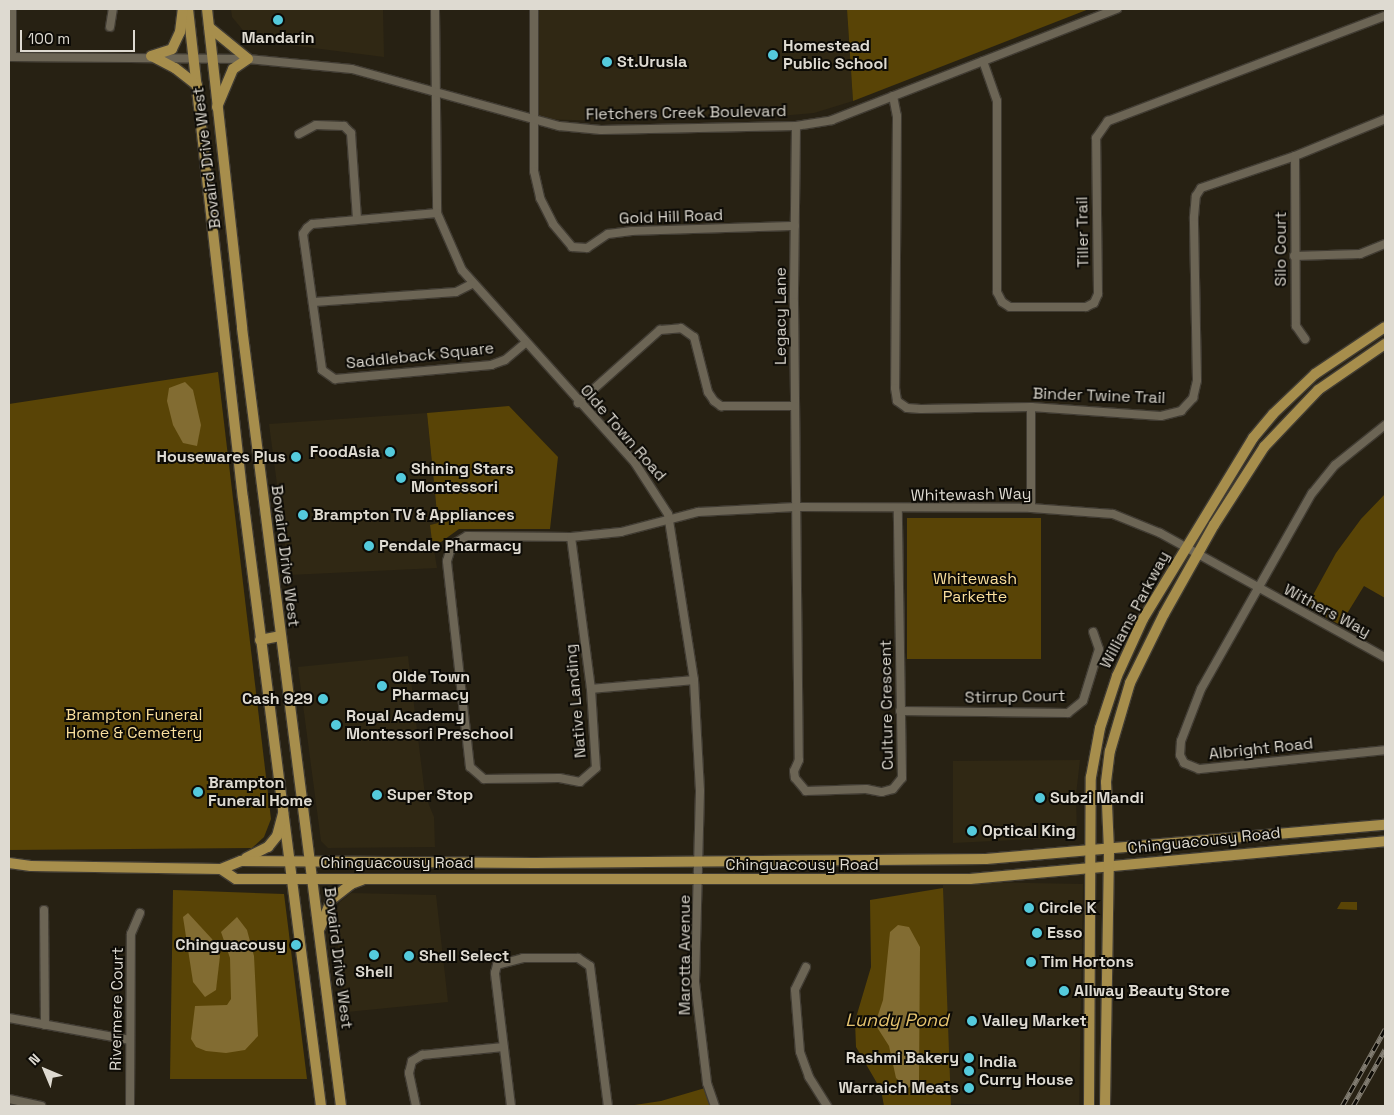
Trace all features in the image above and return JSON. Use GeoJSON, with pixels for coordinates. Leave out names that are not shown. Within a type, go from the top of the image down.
{"type":"FeatureCollection","features":[{"type":"Feature","properties":{"kind":"main road"},"geometry":{"type":"LineString","coordinates":[[151,56],[172,49],[180,32],[183,9]]}},
{"type":"Feature","properties":{"kind":"main road","name":"Bovaird Drive West"},"geometry":{"type":"LineString","coordinates":[[188,9],[260,640],[285,805],[321,1106]]}},
{"type":"Feature","properties":{"kind":"main road","name":"Bovaird Drive West"},"geometry":{"type":"LineString","coordinates":[[207,9],[216,108],[280,636],[311,862],[341,1106]]}},
{"type":"Feature","properties":{"kind":"main road"},"geometry":{"type":"LineString","coordinates":[[209,27],[248,59],[238,63],[230,74],[216,108]]}},
{"type":"Feature","properties":{"kind":"main road"},"geometry":{"type":"LineString","coordinates":[[151,56],[175,68],[196,85]]}},
{"type":"Feature","properties":{"kind":"main road","name":"Williams Parkway"},"geometry":{"type":"LineString","coordinates":[[1089,1106],[1093,868],[1091,777],[1105,708],[1143,619],[1253,438],[1273,414],[1315,374],[1385,327]]}},
{"type":"Feature","properties":{"kind":"main road","name":"Williams Parkway"},"geometry":{"type":"LineString","coordinates":[[1105,1106],[1109,866],[1106,782],[1119,718],[1145,651],[1198,554],[1245,474],[1280,427],[1318,390],[1385,344]]}},
{"type":"Feature","properties":{"kind":"main road"},"geometry":{"type":"LineString","coordinates":[[260,640],[280,636]]}},
{"type":"Feature","properties":{"kind":"main road"},"geometry":{"type":"LineString","coordinates":[[241,860],[262,852],[276,836],[285,805]]}},
{"type":"Feature","properties":{"kind":"main road","name":"Chinguacousy Road"},"geometry":{"type":"LineString","coordinates":[[11,866],[221,868],[241,860],[292,862],[699,862],[986,860],[1385,825]]}},
{"type":"Feature","properties":{"kind":"main road","name":"Chinguacousy Road"},"geometry":{"type":"LineString","coordinates":[[221,868],[236,880],[312,877],[698,880],[995,878],[1385,841]]}},
{"type":"Feature","properties":{"kind":"main road"},"geometry":{"type":"LineString","coordinates":[[319,929],[336,895],[350,884],[370,878]]}},
{"type":"Feature","properties":{"kind":"street"},"geometry":{"type":"LineString","coordinates":[[10,57],[12,9]]}},
{"type":"Feature","properties":{"kind":"street"},"geometry":{"type":"LineString","coordinates":[[110,27],[113,9]]}},
{"type":"Feature","properties":{"kind":"street","name":"Olde Town Road"},"geometry":{"type":"LineString","coordinates":[[435,9],[437,213],[472,284],[640,470],[658,495],[669,520],[694,680],[699,746],[699,862]]}},
{"type":"Feature","properties":{"kind":"street"},"geometry":{"type":"LineString","coordinates":[[534,9],[535,119]]}},
{"type":"Feature","properties":{"kind":"street","name":"Fletchers Creek Boulevard"},"geometry":{"type":"LineString","coordinates":[[10,57],[151,56],[248,59],[370,72],[535,119],[601,130],[796,126],[832,120],[1117,9]]}},
{"type":"Feature","properties":{"kind":"street","name":"Tiller Trail"},"geometry":{"type":"LineString","coordinates":[[983,61],[997,101],[997,292],[1002,302],[1010,307],[1086,307],[1094,303],[1098,294],[1096,138],[1108,121],[1385,16]]}},
{"type":"Feature","properties":{"kind":"street","name":"Binder Twine Trail"},"geometry":{"type":"LineString","coordinates":[[893,96],[897,116],[894,388],[897,401],[907,408],[921,409],[1031,407],[1161,416],[1181,411],[1194,398],[1197,380],[1196,196],[1201,188],[1295,156],[1385,119]]}},
{"type":"Feature","properties":{"kind":"street","name":"Gold Hill Road"},"geometry":{"type":"LineString","coordinates":[[535,119],[534,171],[540,198],[553,224],[572,247],[587,248],[608,234],[632,231],[795,226]]}},
{"type":"Feature","properties":{"kind":"street"},"geometry":{"type":"LineString","coordinates":[[299,134],[316,125],[344,126],[352,133],[357,220]]}},
{"type":"Feature","properties":{"kind":"street","name":"Legacy Lane"},"geometry":{"type":"LineString","coordinates":[[796,126],[796,507]]}},
{"type":"Feature","properties":{"kind":"street","name":"Silo Court"},"geometry":{"type":"LineString","coordinates":[[1295,156],[1294,256],[1296,326],[1305,339]]}},
{"type":"Feature","properties":{"kind":"street","name":"Saddleback Square"},"geometry":{"type":"LineString","coordinates":[[437,213],[312,224],[303,234],[322,370],[335,379],[491,365],[505,360],[525,343]]}},
{"type":"Feature","properties":{"kind":"street"},"geometry":{"type":"LineString","coordinates":[[1294,256],[1360,254],[1385,244]]}},
{"type":"Feature","properties":{"kind":"street"},"geometry":{"type":"LineString","coordinates":[[314,302],[456,292],[472,284]]}},
{"type":"Feature","properties":{"kind":"street"},"geometry":{"type":"LineString","coordinates":[[578,402],[660,330],[681,328],[688,331],[698,346],[708,392],[714,402],[721,406],[795,406]]}},
{"type":"Feature","properties":{"kind":"street"},"geometry":{"type":"LineString","coordinates":[[1030,508],[1031,407]]}},
{"type":"Feature","properties":{"kind":"street"},"geometry":{"type":"LineString","coordinates":[[1256,588],[1312,493],[1335,465],[1385,425]]}},
{"type":"Feature","properties":{"kind":"street","name":"Whitewash Way"},"geometry":{"type":"LineString","coordinates":[[669,520],[698,512],[796,507],[898,510],[1030,508],[1113,514],[1198,554],[1256,588]]}},
{"type":"Feature","properties":{"kind":"street","name":"Culture Crescent"},"geometry":{"type":"LineString","coordinates":[[796,507],[798,760],[794,771],[800,786],[806,791],[866,789],[882,792],[893,789],[902,778],[898,510]]}},
{"type":"Feature","properties":{"kind":"street","name":"Native Landing"},"geometry":{"type":"LineString","coordinates":[[572,537],[591,689],[597,759],[596,768],[586,779],[580,782],[559,778],[492,781],[471,771],[448,552],[458,540],[467,536],[572,537],[621,532],[669,520]]}},
{"type":"Feature","properties":{"kind":"street","name":"Withers Way"},"geometry":{"type":"LineString","coordinates":[[1256,588],[1385,657]]}},
{"type":"Feature","properties":{"kind":"street","name":"Albright Road"},"geometry":{"type":"LineString","coordinates":[[1256,588],[1201,689],[1181,741],[1180,755],[1184,763],[1199,769],[1385,750]]}},
{"type":"Feature","properties":{"kind":"street","name":"Stirrup Court"},"geometry":{"type":"LineString","coordinates":[[900,710],[1068,712],[1083,701],[1099,649],[1094,632]]}},
{"type":"Feature","properties":{"kind":"street"},"geometry":{"type":"LineString","coordinates":[[591,689],[694,680]]}},
{"type":"Feature","properties":{"kind":"street","name":"Marotta Avenue"},"geometry":{"type":"LineString","coordinates":[[699,862],[696,998],[707,1083],[715,1106]]}},
{"type":"Feature","properties":{"kind":"street"},"geometry":{"type":"LineString","coordinates":[[44,910],[45,1025]]}},
{"type":"Feature","properties":{"kind":"street","name":"Rivermere Court"},"geometry":{"type":"LineString","coordinates":[[130,1106],[131,934],[140,913]]}},
{"type":"Feature","properties":{"kind":"street"},"geometry":{"type":"LineString","coordinates":[[511,1106],[497,965],[523,958],[585,960],[590,966],[608,1106]]}},
{"type":"Feature","properties":{"kind":"street"},"geometry":{"type":"LineString","coordinates":[[806,966],[795,990],[800,1052],[809,1077],[827,1106]]}},
{"type":"Feature","properties":{"kind":"street"},"geometry":{"type":"LineString","coordinates":[[9,1018],[130,1040]]}},
{"type":"Feature","properties":{"kind":"street"},"geometry":{"type":"LineString","coordinates":[[416,1106],[409,1073],[412,1061],[422,1055],[504,1047]]}},
{"type":"Feature","properties":{"kind":"street"},"geometry":{"type":"LineString","coordinates":[[9,1099],[39,1106]]}},
{"type":"Feature","properties":{"kind":"shaded area"},"geometry":{"type":"Polygon","coordinates":[[[231,9],[383,9],[384,57],[251,40],[232,17],[231,9]]]}},
{"type":"Feature","properties":{"kind":"shaded area"},"geometry":{"type":"Polygon","coordinates":[[[539,9],[847,9],[853,101],[814,113],[780,116],[609,121],[535,119],[539,9]]]}},
{"type":"Feature","properties":{"kind":"shaded area"},"geometry":{"type":"Polygon","coordinates":[[[427,413],[438,523],[430,525],[437,568],[289,575],[269,424],[427,413]]]}},
{"type":"Feature","properties":{"kind":"shaded area"},"geometry":{"type":"Polygon","coordinates":[[[408,656],[425,795],[434,817],[435,847],[328,848],[321,841],[298,667],[408,656]]]}},
{"type":"Feature","properties":{"kind":"shaded area"},"geometry":{"type":"Polygon","coordinates":[[[1080,760],[1076,795],[1077,837],[953,843],[953,761],[1080,760]]]}},
{"type":"Feature","properties":{"kind":"shaded area"},"geometry":{"type":"Polygon","coordinates":[[[943,882],[1083,884],[1079,1106],[939,1104],[943,882]]]}},
{"type":"Feature","properties":{"kind":"shaded area"},"geometry":{"type":"Polygon","coordinates":[[[351,893],[436,895],[448,1002],[347,1012],[334,916],[340,902],[351,893]]]}},
{"type":"Feature","properties":{"kind":"green space"},"geometry":{"type":"Polygon","coordinates":[[[847,9],[1089,9],[853,101],[847,9]]]}},
{"type":"Feature","properties":{"kind":"green space","name":"Brampton Funeral Home & Cemetery"},"geometry":{"type":"Polygon","coordinates":[[[218,372],[271,819],[264,837],[252,848],[9,850],[9,404],[218,372]]]}},
{"type":"Feature","properties":{"kind":"green space"},"geometry":{"type":"Polygon","coordinates":[[[509,406],[558,457],[550,529],[459,529],[441,542],[432,541],[430,525],[438,523],[427,413],[509,406]]]}},
{"type":"Feature","properties":{"kind":"green space"},"geometry":{"type":"Polygon","coordinates":[[[1385,494],[1385,598],[1364,586],[1340,625],[1307,606],[1336,553],[1361,519],[1385,494]]]}},
{"type":"Feature","properties":{"kind":"green space","name":"Whitewash Parkette"},"geometry":{"type":"Polygon","coordinates":[[[907,518],[1041,518],[1041,659],[907,659],[907,518]]]}},
{"type":"Feature","properties":{"kind":"green space"},"geometry":{"type":"Polygon","coordinates":[[[943,888],[951,1106],[884,1106],[881,1090],[856,1047],[855,1021],[871,967],[870,900],[943,888]]]}},
{"type":"Feature","properties":{"kind":"green space"},"geometry":{"type":"Polygon","coordinates":[[[173,890],[284,894],[307,1079],[170,1079],[173,890]]]}},
{"type":"Feature","properties":{"kind":"green space"},"geometry":{"type":"Polygon","coordinates":[[[1341,902],[1357,902],[1357,910],[1337,909],[1341,902]]]}},
{"type":"Feature","properties":{"kind":"green space"},"geometry":{"type":"Polygon","coordinates":[[[705,1088],[712,1106],[628,1106],[661,1101],[705,1088]]]}},
{"type":"Feature","properties":{"kind":"water"},"geometry":{"type":"Polygon","coordinates":[[[185,382],[193,390],[201,425],[197,446],[183,443],[173,425],[167,401],[169,388],[185,382]]]}},
{"type":"Feature","properties":{"kind":"water"},"geometry":{"type":"Polygon","coordinates":[[[188,913],[212,939],[220,956],[216,990],[205,997],[193,982],[183,917],[188,913]]]}},
{"type":"Feature","properties":{"kind":"water"},"geometry":{"type":"Polygon","coordinates":[[[237,917],[247,930],[254,956],[258,1036],[245,1050],[226,1053],[206,1051],[196,1047],[191,1039],[195,1006],[227,1005],[231,999],[230,958],[221,932],[237,917]]]}},
{"type":"Feature","properties":{"kind":"water","name":"Lundy Pond"},"geometry":{"type":"Polygon","coordinates":[[[898,925],[909,927],[920,947],[919,1081],[908,1088],[896,1078],[889,1046],[875,1024],[883,1000],[890,932],[898,925]]]}},
{"type":"Feature","properties":{"kind":"railway"},"geometry":{"type":"LineString","coordinates":[[1342,1106],[1385,1029]]}},
{"type":"Feature","properties":{"kind":"railway"},"geometry":{"type":"LineString","coordinates":[[1353,1106],[1385,1049]]}},
{"type":"Feature","properties":{"kind":"place","name":"Mandarin"},"geometry":{"type":"Point","coordinates":[278,20]}},
{"type":"Feature","properties":{"kind":"place","name":"Homestead Public School"},"geometry":{"type":"Point","coordinates":[773,55]}},
{"type":"Feature","properties":{"kind":"place","name":"St.Urusla"},"geometry":{"type":"Point","coordinates":[607,62]}},
{"type":"Feature","properties":{"kind":"place","name":"FoodAsia"},"geometry":{"type":"Point","coordinates":[390,452]}},
{"type":"Feature","properties":{"kind":"place","name":"Housewares Plus"},"geometry":{"type":"Point","coordinates":[296,457]}},
{"type":"Feature","properties":{"kind":"place","name":"Shining Stars Montessori"},"geometry":{"type":"Point","coordinates":[401,478]}},
{"type":"Feature","properties":{"kind":"place","name":"Brampton TV & Appliances"},"geometry":{"type":"Point","coordinates":[303,515]}},
{"type":"Feature","properties":{"kind":"place","name":"Pendale Pharmacy"},"geometry":{"type":"Point","coordinates":[369,546]}},
{"type":"Feature","properties":{"kind":"place","name":"Olde Town Pharmacy"},"geometry":{"type":"Point","coordinates":[382,686]}},
{"type":"Feature","properties":{"kind":"place","name":"Cash 929"},"geometry":{"type":"Point","coordinates":[323,699]}},
{"type":"Feature","properties":{"kind":"place","name":"Royal Academy Montessori Preschool"},"geometry":{"type":"Point","coordinates":[336,725]}},
{"type":"Feature","properties":{"kind":"place","name":"Brampton Funeral Home"},"geometry":{"type":"Point","coordinates":[198,792]}},
{"type":"Feature","properties":{"kind":"place","name":"Super Stop"},"geometry":{"type":"Point","coordinates":[377,795]}},
{"type":"Feature","properties":{"kind":"place","name":"Subzi Mandi"},"geometry":{"type":"Point","coordinates":[1040,798]}},
{"type":"Feature","properties":{"kind":"place","name":"Optical King"},"geometry":{"type":"Point","coordinates":[972,831]}},
{"type":"Feature","properties":{"kind":"place","name":"Circle K"},"geometry":{"type":"Point","coordinates":[1029,908]}},
{"type":"Feature","properties":{"kind":"place","name":"Esso"},"geometry":{"type":"Point","coordinates":[1037,933]}},
{"type":"Feature","properties":{"kind":"place","name":"Chinguacousy"},"geometry":{"type":"Point","coordinates":[296,945]}},
{"type":"Feature","properties":{"kind":"place","name":"Shell"},"geometry":{"type":"Point","coordinates":[374,955]}},
{"type":"Feature","properties":{"kind":"place","name":"Shell Select"},"geometry":{"type":"Point","coordinates":[409,956]}},
{"type":"Feature","properties":{"kind":"place","name":"Tim Hortons"},"geometry":{"type":"Point","coordinates":[1031,962]}},
{"type":"Feature","properties":{"kind":"place","name":"Allway Beauty Store"},"geometry":{"type":"Point","coordinates":[1064,991]}},
{"type":"Feature","properties":{"kind":"place","name":"Valley Market"},"geometry":{"type":"Point","coordinates":[972,1021]}},
{"type":"Feature","properties":{"kind":"place","name":"Rashmi Bakery"},"geometry":{"type":"Point","coordinates":[969,1058]}},
{"type":"Feature","properties":{"kind":"place","name":"India Curry House"},"geometry":{"type":"Point","coordinates":[969,1071]}},
{"type":"Feature","properties":{"kind":"place","name":"Warraich Meats"},"geometry":{"type":"Point","coordinates":[969,1088]}}]}
